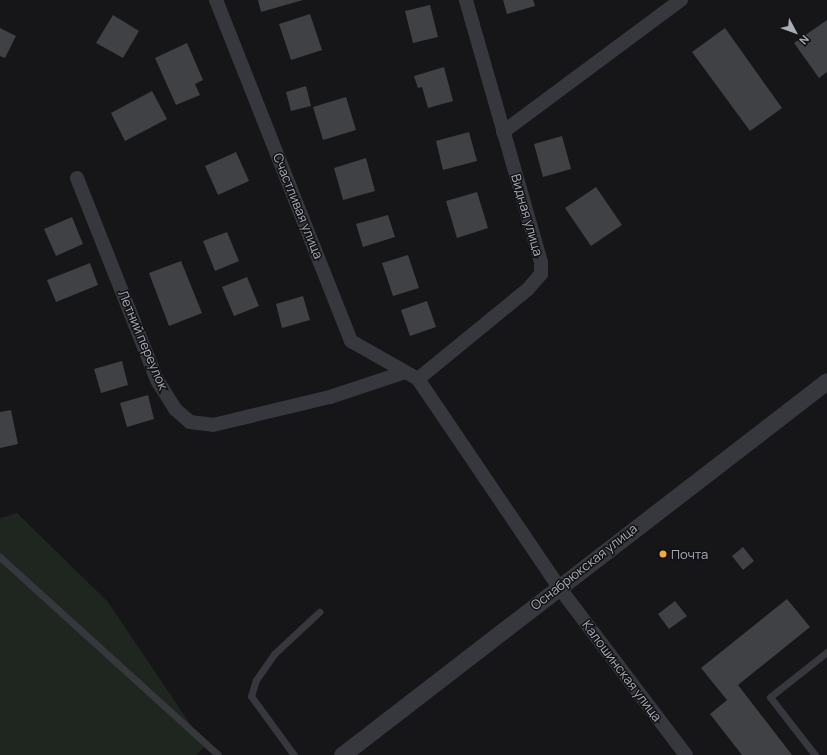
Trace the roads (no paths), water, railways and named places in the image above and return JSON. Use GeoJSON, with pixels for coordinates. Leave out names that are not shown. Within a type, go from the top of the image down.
{"type":"FeatureCollection","features":[{"type":"Feature","properties":{"kind":"street","name":"Счастливая улица"},"geometry":{"type":"LineString","coordinates":[[216,0],[351,341],[418,379]]}},
{"type":"Feature","properties":{"kind":"street","name":"Видная улица"},"geometry":{"type":"LineString","coordinates":[[418,379],[528,289],[541,274],[540,262],[466,0]]}},
{"type":"Feature","properties":{"kind":"street"},"geometry":{"type":"LineString","coordinates":[[503,132],[681,0]]}},
{"type":"Feature","properties":{"kind":"street","name":"Летний переулок"},"geometry":{"type":"LineString","coordinates":[[77,178],[157,380],[175,409],[190,422],[213,425],[330,397],[405,372]]}},
{"type":"Feature","properties":{"kind":"street","name":"Калошинская улица"},"geometry":{"type":"LineString","coordinates":[[418,379],[558,586],[686,755]]}},
{"type":"Feature","properties":{"kind":"street","name":"Оснабрюкская улица"},"geometry":{"type":"LineString","coordinates":[[342,755],[558,586],[827,381]]}},
{"type":"Feature","properties":{"kind":"lane"},"geometry":{"type":"LineString","coordinates":[[0,557],[218,755]]}},
{"type":"Feature","properties":{"kind":"lane"},"geometry":{"type":"LineString","coordinates":[[294,755],[251,696],[256,680],[274,654],[319,612]]}},
{"type":"Feature","properties":{"kind":"lane"},"geometry":{"type":"LineString","coordinates":[[815,755],[770,697],[827,652]]}},
{"type":"Feature","properties":{"kind":"place","name":"Почта"},"geometry":{"type":"Point","coordinates":[663,554]}}]}
